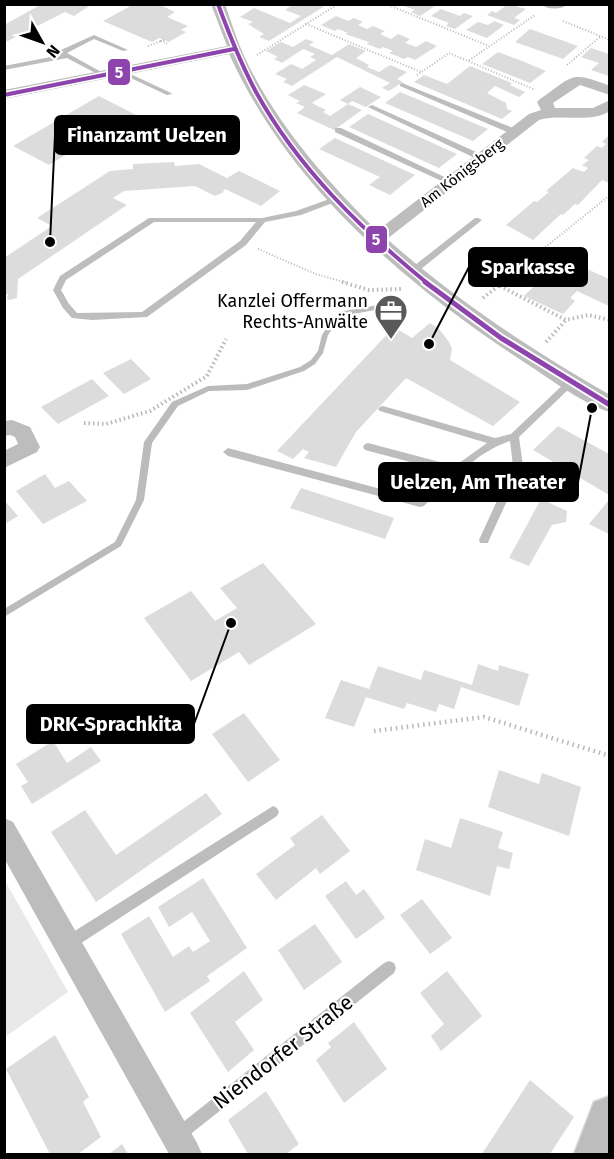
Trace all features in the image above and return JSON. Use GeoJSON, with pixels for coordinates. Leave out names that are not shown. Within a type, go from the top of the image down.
{"type":"FeatureCollection","features":[{"type":"Feature","properties":{"kind":"main road"},"geometry":{"type":"LineString","coordinates":[[597,1155],[609,1118]]}},
{"type":"Feature","properties":{"kind":"street"},"geometry":{"type":"LineString","coordinates":[[218,4],[241,65],[296,153],[335,198],[413,272],[501,337],[608,403]]}},
{"type":"Feature","properties":{"kind":"street"},"geometry":{"type":"LineString","coordinates":[[4,95],[234,49]]}},
{"type":"Feature","properties":{"kind":"street"},"geometry":{"type":"LineString","coordinates":[[579,79],[609,91]]}},
{"type":"Feature","properties":{"kind":"street","name":"Am Königsberg"},"geometry":{"type":"LineString","coordinates":[[377,239],[551,104],[579,79]]}},
{"type":"Feature","properties":{"kind":"street","name":"Am Königsberg"},"geometry":{"type":"LineString","coordinates":[[551,104],[596,113],[609,104]]}},
{"type":"Feature","properties":{"kind":"street"},"geometry":{"type":"LineString","coordinates":[[4,429],[12,427],[23,432],[30,447],[4,460]]}},
{"type":"Feature","properties":{"kind":"street","name":"Niendorfer Straße"},"geometry":{"type":"LineString","coordinates":[[4,831],[181,1145]]}},
{"type":"Feature","properties":{"kind":"lane"},"geometry":{"type":"LineString","coordinates":[[22,34],[103,75]]}},
{"type":"Feature","properties":{"kind":"lane"},"geometry":{"type":"LineString","coordinates":[[4,68],[65,54],[94,37],[125,50]]}},
{"type":"Feature","properties":{"kind":"lane"},"geometry":{"type":"LineString","coordinates":[[122,72],[169,94]]}},
{"type":"Feature","properties":{"kind":"lane"},"geometry":{"type":"LineString","coordinates":[[402,85],[515,132]]}},
{"type":"Feature","properties":{"kind":"lane"},"geometry":{"type":"LineString","coordinates":[[372,107],[482,158]]}},
{"type":"Feature","properties":{"kind":"lane"},"geometry":{"type":"LineString","coordinates":[[338,130],[451,182]]}},
{"type":"Feature","properties":{"kind":"lane"},"geometry":{"type":"LineString","coordinates":[[262,220],[243,243],[144,315],[75,316],[57,290],[63,278],[152,220],[262,220],[298,213],[335,198]]}},
{"type":"Feature","properties":{"kind":"lane"},"geometry":{"type":"LineString","coordinates":[[413,272],[478,220]]}},
{"type":"Feature","properties":{"kind":"lane"},"geometry":{"type":"LineString","coordinates":[[228,453],[420,503],[456,470],[495,442],[514,436],[571,382]]}},
{"type":"Feature","properties":{"kind":"lane"},"geometry":{"type":"LineString","coordinates":[[383,409],[495,442]]}},
{"type":"Feature","properties":{"kind":"lane"},"geometry":{"type":"LineString","coordinates":[[484,540],[518,466],[514,436]]}},
{"type":"Feature","properties":{"kind":"lane"},"geometry":{"type":"LineString","coordinates":[[368,447],[456,470]]}},
{"type":"Feature","properties":{"kind":"lane"},"geometry":{"type":"LineString","coordinates":[[68,944],[273,812]]}},
{"type":"Feature","properties":{"kind":"lane","name":"Niendorfer Straße"},"geometry":{"type":"LineString","coordinates":[[181,1145],[389,968]]}},
{"type":"Feature","properties":{"kind":"path"},"geometry":{"type":"LineString","coordinates":[[241,65],[259,62],[257,55],[338,4]]}},
{"type":"Feature","properties":{"kind":"path"},"geometry":{"type":"LineString","coordinates":[[386,4],[489,46]]}},
{"type":"Feature","properties":{"kind":"path"},"geometry":{"type":"LineString","coordinates":[[551,104],[468,61],[534,16],[555,7],[564,22],[609,39]]}},
{"type":"Feature","properties":{"kind":"path"},"geometry":{"type":"LineString","coordinates":[[306,24],[421,72]]}},
{"type":"Feature","properties":{"kind":"path"},"geometry":{"type":"LineString","coordinates":[[579,79],[564,67],[601,36]]}},
{"type":"Feature","properties":{"kind":"path"},"geometry":{"type":"LineString","coordinates":[[609,195],[500,286],[567,320],[584,315],[601,316],[609,320]]}},
{"type":"Feature","properties":{"kind":"path"},"geometry":{"type":"LineString","coordinates":[[243,243],[316,274],[369,290],[436,289]]}},
{"type":"Feature","properties":{"kind":"path"},"geometry":{"type":"LineString","coordinates":[[84,423],[106,424],[150,411],[207,375],[226,339]]}},
{"type":"Feature","properties":{"kind":"path"},"geometry":{"type":"LineString","coordinates":[[374,731],[484,717],[609,756]]}},
{"type":"Feature","properties":{"kind":"shaded area"},"geometry":{"type":"Polygon","coordinates":[[[4,879],[68,992],[5,1037],[4,1037],[4,879]]]}},
{"type":"Feature","properties":{"kind":"building"},"geometry":{"type":"Polygon","coordinates":[[[42,4],[92,4],[74,16],[65,12],[4,43],[4,25],[42,4]]]}},
{"type":"Feature","properties":{"kind":"building"},"geometry":{"type":"Polygon","coordinates":[[[134,4],[158,4],[175,12],[167,17],[188,26],[181,30],[186,32],[169,42],[159,38],[152,42],[103,21],[134,4]]]}},
{"type":"Feature","properties":{"kind":"building"},"geometry":{"type":"Polygon","coordinates":[[[294,4],[328,4],[269,41],[259,37],[264,34],[248,24],[253,22],[240,17],[254,8],[290,23],[301,16],[285,10],[294,4]]]}},
{"type":"Feature","properties":{"kind":"building"},"geometry":{"type":"Polygon","coordinates":[[[438,4],[420,16],[411,12],[415,10],[401,5],[438,4]]]}},
{"type":"Feature","properties":{"kind":"building"},"geometry":{"type":"Polygon","coordinates":[[[508,4],[526,9],[514,18],[520,20],[514,25],[487,15],[492,11],[496,13],[508,4]]]}},
{"type":"Feature","properties":{"kind":"building"},"geometry":{"type":"Polygon","coordinates":[[[441,9],[460,16],[464,13],[473,16],[455,29],[446,26],[449,23],[431,16],[441,9]]]}},
{"type":"Feature","properties":{"kind":"building"},"geometry":{"type":"Polygon","coordinates":[[[336,16],[348,21],[354,18],[363,22],[358,25],[367,29],[373,26],[385,31],[380,34],[391,39],[398,34],[410,39],[405,43],[416,47],[426,41],[437,46],[415,60],[408,57],[404,59],[389,53],[393,51],[383,47],[380,49],[367,44],[369,42],[345,34],[348,33],[321,25],[336,16]]]}},
{"type":"Feature","properties":{"kind":"building"},"geometry":{"type":"Polygon","coordinates":[[[494,21],[504,25],[487,38],[466,30],[478,22],[488,25],[494,21]]]}},
{"type":"Feature","properties":{"kind":"building"},"geometry":{"type":"Polygon","coordinates":[[[530,29],[578,46],[563,59],[515,42],[530,29]]]}},
{"type":"Feature","properties":{"kind":"building"},"geometry":{"type":"Polygon","coordinates":[[[306,39],[314,42],[309,45],[332,55],[349,44],[366,51],[356,58],[369,65],[367,67],[379,72],[390,65],[407,72],[397,79],[403,82],[389,91],[382,88],[390,83],[337,57],[292,86],[283,82],[287,79],[275,74],[291,64],[302,69],[316,60],[310,57],[315,54],[303,49],[282,63],[274,59],[278,57],[266,51],[281,42],[293,47],[306,39]]]}},
{"type":"Feature","properties":{"kind":"building"},"geometry":{"type":"Polygon","coordinates":[[[591,48],[609,54],[609,76],[591,70],[599,63],[581,57],[591,48]]]}},
{"type":"Feature","properties":{"kind":"building"},"geometry":{"type":"Polygon","coordinates":[[[498,52],[546,71],[530,83],[482,64],[498,52]]]}},
{"type":"Feature","properties":{"kind":"building"},"geometry":{"type":"Polygon","coordinates":[[[470,66],[512,83],[510,85],[525,92],[519,97],[495,86],[487,93],[506,103],[507,109],[512,111],[502,119],[414,82],[424,75],[447,84],[470,66]]]}},
{"type":"Feature","properties":{"kind":"building"},"geometry":{"type":"Polygon","coordinates":[[[304,85],[326,94],[312,103],[326,110],[323,112],[330,116],[348,104],[362,110],[334,130],[297,113],[305,107],[296,103],[300,101],[288,95],[304,85]]]}},
{"type":"Feature","properties":{"kind":"building"},"geometry":{"type":"Polygon","coordinates":[[[360,87],[381,97],[366,107],[352,101],[348,104],[340,100],[360,87]]]}},
{"type":"Feature","properties":{"kind":"building"},"geometry":{"type":"Polygon","coordinates":[[[400,92],[488,129],[473,141],[385,103],[400,92]]]}},
{"type":"Feature","properties":{"kind":"building"},"geometry":{"type":"Polygon","coordinates":[[[99,96],[138,116],[115,130],[111,128],[49,165],[13,146],[99,96]]]}},
{"type":"Feature","properties":{"kind":"building"},"geometry":{"type":"Polygon","coordinates":[[[368,114],[457,154],[439,168],[349,127],[368,114]]]}},
{"type":"Feature","properties":{"kind":"building"},"geometry":{"type":"Polygon","coordinates":[[[609,135],[609,183],[602,180],[578,205],[575,204],[563,215],[561,214],[533,240],[506,225],[534,201],[537,202],[549,192],[546,191],[573,168],[584,172],[588,168],[582,165],[589,160],[584,158],[597,146],[602,148],[606,144],[602,142],[609,135]]]}},
{"type":"Feature","properties":{"kind":"building"},"geometry":{"type":"Polygon","coordinates":[[[335,138],[415,175],[390,195],[369,185],[380,177],[319,149],[335,138]]]}},
{"type":"Feature","properties":{"kind":"building"},"geometry":{"type":"Polygon","coordinates":[[[174,162],[175,166],[199,164],[227,178],[239,171],[280,191],[261,206],[225,189],[215,196],[195,186],[124,191],[113,198],[127,205],[18,279],[17,298],[7,299],[8,294],[4,294],[4,258],[52,226],[37,218],[110,171],[133,169],[133,164],[174,162]]]}},
{"type":"Feature","properties":{"kind":"building"},"geometry":{"type":"Polygon","coordinates":[[[563,258],[609,279],[609,306],[577,291],[570,298],[575,301],[563,314],[524,296],[563,258]]]}},
{"type":"Feature","properties":{"kind":"building"},"geometry":{"type":"Polygon","coordinates":[[[430,323],[439,329],[449,342],[452,349],[450,360],[520,402],[493,426],[406,378],[356,432],[336,467],[304,458],[309,452],[303,449],[293,459],[277,451],[394,327],[412,338],[430,323]]]}},
{"type":"Feature","properties":{"kind":"building"},"geometry":{"type":"Polygon","coordinates":[[[131,359],[151,379],[124,394],[103,373],[131,359]]]}},
{"type":"Feature","properties":{"kind":"building"},"geometry":{"type":"Polygon","coordinates":[[[92,379],[109,396],[58,424],[41,407],[92,379]]]}},
{"type":"Feature","properties":{"kind":"building"},"geometry":{"type":"Polygon","coordinates":[[[558,426],[609,454],[609,495],[533,450],[558,426]]]}},
{"type":"Feature","properties":{"kind":"building"},"geometry":{"type":"Polygon","coordinates":[[[45,474],[55,488],[69,481],[87,501],[43,524],[16,491],[45,474]]]}},
{"type":"Feature","properties":{"kind":"building"},"geometry":{"type":"Polygon","coordinates":[[[301,488],[394,518],[385,539],[290,508],[301,488]]]}},
{"type":"Feature","properties":{"kind":"building"},"geometry":{"type":"Polygon","coordinates":[[[541,499],[567,511],[566,522],[552,525],[529,566],[509,558],[541,499]]]}},
{"type":"Feature","properties":{"kind":"building"},"geometry":{"type":"Polygon","coordinates":[[[609,500],[609,534],[589,524],[609,500]]]}},
{"type":"Feature","properties":{"kind":"building"},"geometry":{"type":"Polygon","coordinates":[[[5,501],[18,516],[5,524],[5,501]]]}},
{"type":"Feature","properties":{"kind":"building"},"geometry":{"type":"Polygon","coordinates":[[[263,563],[316,624],[249,665],[239,652],[191,681],[144,618],[191,591],[215,621],[237,608],[220,588],[263,563]]]}},
{"type":"Feature","properties":{"kind":"building"},"geometry":{"type":"Polygon","coordinates":[[[478,664],[498,671],[499,665],[529,674],[519,706],[461,687],[454,709],[439,704],[436,712],[407,703],[404,709],[366,697],[354,727],[325,718],[341,680],[369,689],[378,666],[421,680],[424,670],[472,685],[478,664]]]}},
{"type":"Feature","properties":{"kind":"building"},"geometry":{"type":"Polygon","coordinates":[[[244,713],[280,760],[248,782],[212,734],[244,713]]]}},
{"type":"Feature","properties":{"kind":"building"},"geometry":{"type":"Polygon","coordinates":[[[53,741],[67,763],[91,747],[101,761],[32,804],[21,786],[28,782],[16,764],[53,741]]]}},
{"type":"Feature","properties":{"kind":"building"},"geometry":{"type":"Polygon","coordinates":[[[499,770],[539,784],[542,773],[581,787],[569,836],[488,807],[499,770]]]}},
{"type":"Feature","properties":{"kind":"building"},"geometry":{"type":"Polygon","coordinates":[[[206,793],[222,814],[96,902],[51,832],[85,810],[116,855],[206,793]]]}},
{"type":"Feature","properties":{"kind":"building"},"geometry":{"type":"Polygon","coordinates":[[[322,815],[350,851],[320,874],[316,868],[276,900],[256,874],[295,845],[290,838],[322,815]]]}},
{"type":"Feature","properties":{"kind":"building"},"geometry":{"type":"Polygon","coordinates":[[[460,818],[503,832],[498,848],[513,853],[509,869],[497,866],[490,896],[416,870],[425,839],[451,848],[460,818]]]}},
{"type":"Feature","properties":{"kind":"building"},"geometry":{"type":"Polygon","coordinates":[[[203,878],[247,948],[207,976],[210,981],[165,1012],[121,934],[149,916],[173,957],[189,946],[193,952],[210,941],[192,912],[169,927],[158,907],[203,878]]]}},
{"type":"Feature","properties":{"kind":"building"},"geometry":{"type":"Polygon","coordinates":[[[346,881],[356,895],[364,889],[385,918],[356,939],[325,896],[346,881]]]}},
{"type":"Feature","properties":{"kind":"building"},"geometry":{"type":"Polygon","coordinates":[[[422,899],[452,938],[430,954],[400,915],[422,899]]]}},
{"type":"Feature","properties":{"kind":"building"},"geometry":{"type":"Polygon","coordinates":[[[315,924],[342,962],[304,990],[278,950],[315,924]]]}},
{"type":"Feature","properties":{"kind":"building"},"geometry":{"type":"Polygon","coordinates":[[[244,971],[263,1000],[235,1022],[254,1050],[228,1072],[190,1013],[244,971]]]}},
{"type":"Feature","properties":{"kind":"building"},"geometry":{"type":"Polygon","coordinates":[[[447,971],[482,1016],[441,1051],[431,1036],[444,1024],[420,993],[447,971]]]}},
{"type":"Feature","properties":{"kind":"building"},"geometry":{"type":"Polygon","coordinates":[[[354,1022],[387,1069],[344,1103],[316,1060],[331,1047],[328,1043],[354,1022]]]}},
{"type":"Feature","properties":{"kind":"building"},"geometry":{"type":"Polygon","coordinates":[[[55,1035],[89,1097],[83,1102],[101,1137],[78,1154],[50,1154],[6,1069],[55,1035]]]}},
{"type":"Feature","properties":{"kind":"building"},"geometry":{"type":"Polygon","coordinates":[[[530,1080],[574,1117],[550,1154],[482,1154],[530,1080]]]}},
{"type":"Feature","properties":{"kind":"building"},"geometry":{"type":"Polygon","coordinates":[[[266,1091],[299,1144],[286,1154],[248,1154],[228,1120],[266,1091]]]}},
{"type":"Feature","properties":{"kind":"building"},"geometry":{"type":"Polygon","coordinates":[[[122,1144],[128,1154],[109,1154],[122,1144]]]}},
{"type":"Feature","properties":{"kind":"waterway"},"geometry":{"type":"LineString","coordinates":[[4,614],[118,544],[140,500],[148,442],[175,404],[208,389],[247,387],[302,369],[313,362],[321,351],[325,335],[333,323],[346,313],[378,307]]}},
{"type":"Feature","properties":{"kind":"transit line","name":"5"},"geometry":{"type":"LineString","coordinates":[[218,4],[238,55],[263,104],[311,172],[339,203],[401,262],[467,314],[514,347],[610,405]]}},
{"type":"Feature","properties":{"kind":"transit line","name":"5"},"geometry":{"type":"LineString","coordinates":[[4,95],[234,49]]}},
{"type":"Feature","properties":{"kind":"place","name":"Finanzamt Uelzen"},"geometry":{"type":"Point","coordinates":[50,242]}},
{"type":"Feature","properties":{"kind":"place","name":"Kanzlei Offermann Rechts-Anwälte"},"geometry":{"type":"Point","coordinates":[391,340]}},
{"type":"Feature","properties":{"kind":"place","name":"Sparkasse"},"geometry":{"type":"Point","coordinates":[429,344]}},
{"type":"Feature","properties":{"kind":"place","name":"Uelzen, Am Theater"},"geometry":{"type":"Point","coordinates":[592,408]}},
{"type":"Feature","properties":{"kind":"place","name":"DRK-Sprachkita"},"geometry":{"type":"Point","coordinates":[231,623]}}]}
